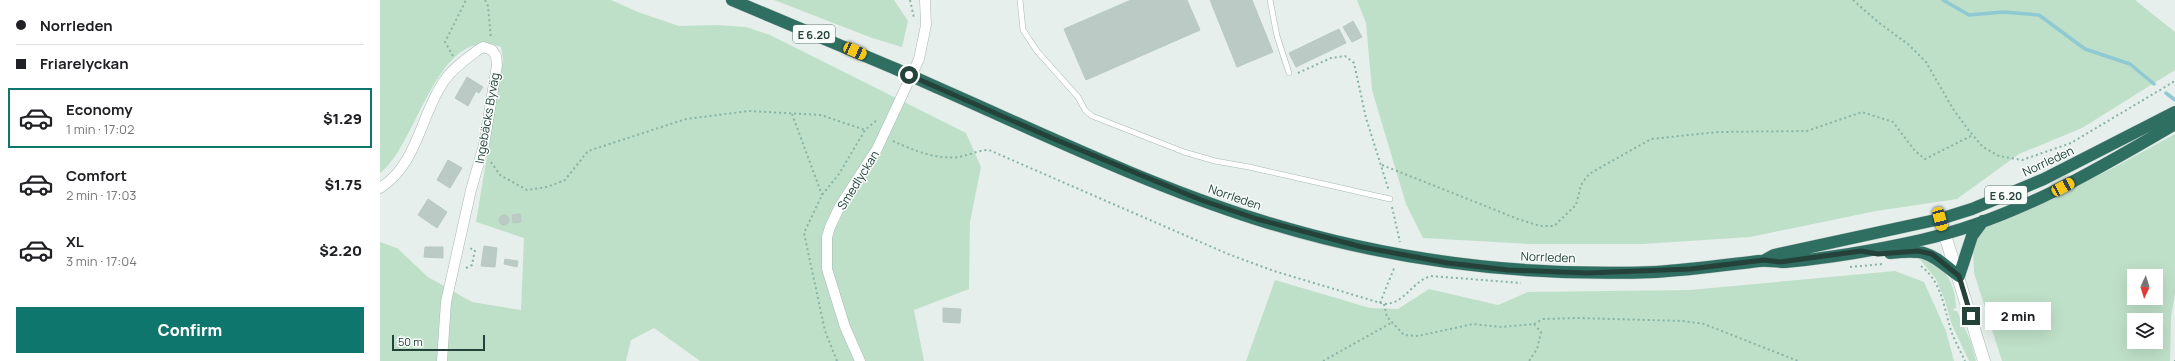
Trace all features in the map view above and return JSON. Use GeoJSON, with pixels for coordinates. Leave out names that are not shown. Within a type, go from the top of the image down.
{"type":"FeatureCollection","features":[{"type":"Feature","properties":{"kind":"highway","name":"Norrleden"},"geometry":{"type":"LineString","coordinates":[[732,0],[896,69],[1054,139],[1201,200],[1257,219],[1362,247],[1448,263],[1508,270],[1587,273],[1683,270],[1764,260],[1780,262],[1861,251],[1944,234],[2021,206],[2063,187],[2175,124]]}},
{"type":"Feature","properties":{"kind":"highway","name":"Norrleden"},"geometry":{"type":"LineString","coordinates":[[1764,260],[1774,254],[1940,219],[1972,209],[2044,178],[2175,112]]}},
{"type":"Feature","properties":{"kind":"highway"},"geometry":{"type":"LineString","coordinates":[[1861,251],[1878,254],[1918,251],[1932,254],[1959,276],[1972,236],[1983,221]]}},
{"type":"Feature","properties":{"kind":"street","name":"Smedlyckan"},"geometry":{"type":"LineString","coordinates":[[860,361],[845,327],[827,270],[827,237],[840,206],[877,149],[919,59],[926,25],[925,0]]}},
{"type":"Feature","properties":{"kind":"street"},"geometry":{"type":"LineString","coordinates":[[380,188],[395,176],[403,167],[435,97],[444,81],[478,50],[483,48],[492,50]]}},
{"type":"Feature","properties":{"kind":"street","name":"Ingebäcks Byväg"},"geometry":{"type":"LineString","coordinates":[[442,361],[446,302],[471,190],[480,160],[497,65],[496,56],[492,50]]}},
{"type":"Feature","properties":{"kind":"street"},"geometry":{"type":"LineString","coordinates":[[1940,219],[1959,276],[1984,361]]}},
{"type":"Feature","properties":{"kind":"lane"},"geometry":{"type":"LineString","coordinates":[[1020,0],[1023,30],[1037,50],[1078,96],[1085,110],[1092,116],[1184,152],[1215,161],[1250,167],[1390,199]]}},
{"type":"Feature","properties":{"kind":"lane"},"geometry":{"type":"LineString","coordinates":[[1270,0],[1277,36],[1289,72]]}},
{"type":"Feature","properties":{"kind":"path"},"geometry":{"type":"LineString","coordinates":[[459,66],[445,42],[466,0]]}},
{"type":"Feature","properties":{"kind":"path"},"geometry":{"type":"LineString","coordinates":[[485,0],[488,6],[492,50]]}},
{"type":"Feature","properties":{"kind":"path"},"geometry":{"type":"LineString","coordinates":[[1853,0],[1878,22],[1909,44],[1926,62],[1953,109],[1972,135],[1983,147],[1999,156],[2022,160],[2071,143],[2175,81]]}},
{"type":"Feature","properties":{"kind":"path"},"geometry":{"type":"LineString","coordinates":[[1289,72],[1297,73],[1331,58],[1345,56],[1350,58],[1354,63],[1366,118],[1389,186],[1390,199],[1399,231],[1400,243]]}},
{"type":"Feature","properties":{"kind":"path"},"geometry":{"type":"LineString","coordinates":[[480,160],[491,162],[500,175],[527,190],[547,187],[565,180],[588,151],[686,119],[749,111],[791,113],[821,115],[865,130]]}},
{"type":"Feature","properties":{"kind":"path"},"geometry":{"type":"LineString","coordinates":[[1382,165],[1518,219],[1540,226],[1554,226],[1576,205],[1581,185],[1589,174],[1651,139],[1718,132],[1806,131],[1862,112],[1893,122],[1915,151],[1925,159],[1972,135]]}},
{"type":"Feature","properties":{"kind":"path"},"geometry":{"type":"LineString","coordinates":[[791,113],[822,195]]}},
{"type":"Feature","properties":{"kind":"path"},"geometry":{"type":"LineString","coordinates":[[888,147],[895,134]]}},
{"type":"Feature","properties":{"kind":"path"},"geometry":{"type":"LineString","coordinates":[[458,246],[475,250],[472,265],[466,268]]}},
{"type":"Feature","properties":{"kind":"path"},"geometry":{"type":"LineString","coordinates":[[1380,303],[1395,266]]}},
{"type":"Feature","properties":{"kind":"path"},"geometry":{"type":"LineString","coordinates":[[1384,304],[1387,317],[1404,336],[1418,336],[1473,324],[1502,327],[1534,324],[1543,320],[1578,318],[1683,321],[1704,324],[1798,361]]}},
{"type":"Feature","properties":{"kind":"path"},"geometry":{"type":"LineString","coordinates":[[1323,361],[1391,323]]}},
{"type":"Feature","properties":{"kind":"path"},"geometry":{"type":"LineString","coordinates":[[1529,361],[1537,349],[1541,332],[1534,324]]}},
{"type":"Feature","properties":{"kind":"green space"},"geometry":{"type":"Polygon","coordinates":[[[380,0],[611,0],[638,12],[679,26],[716,25],[746,27],[770,35],[966,133],[981,167],[970,222],[969,289],[914,310],[924,361],[700,361],[654,328],[631,340],[626,361],[380,361],[380,242],[397,248],[428,277],[472,302],[521,310],[524,238],[476,222],[503,59],[501,47],[479,44],[460,52],[445,68],[431,90],[406,138],[393,159],[380,173],[380,0]]]}},
{"type":"Feature","properties":{"kind":"green space"},"geometry":{"type":"Polygon","coordinates":[[[774,0],[894,0],[908,21],[902,47],[872,38],[774,0]]]}},
{"type":"Feature","properties":{"kind":"green space"},"geometry":{"type":"Polygon","coordinates":[[[1357,0],[2135,0],[2175,32],[2175,70],[2082,128],[2019,154],[1957,199],[1876,211],[1750,237],[1643,244],[1529,244],[1423,238],[1406,204],[1372,90],[1366,23],[1357,0]]]}},
{"type":"Feature","properties":{"kind":"green space"},"geometry":{"type":"Polygon","coordinates":[[[2175,134],[2175,294],[2171,317],[2170,361],[2002,361],[1974,273],[1973,246],[1983,229],[2113,168],[2175,134]]]}},
{"type":"Feature","properties":{"kind":"green space"},"geometry":{"type":"Polygon","coordinates":[[[1918,257],[1927,260],[1941,269],[1951,282],[1954,290],[1956,308],[1953,309],[1954,311],[1957,311],[1971,342],[1976,361],[1969,361],[1952,325],[1945,301],[1936,279],[1918,257]]]}},
{"type":"Feature","properties":{"kind":"green space"},"geometry":{"type":"Polygon","coordinates":[[[1895,271],[1924,282],[1946,331],[1954,361],[1246,361],[1275,280],[1370,308],[1398,309],[1429,289],[1498,305],[1528,292],[1690,290],[1895,271]]]}},
{"type":"Feature","properties":{"kind":"building"},"geometry":{"type":"Polygon","coordinates":[[[1131,0],[1187,0],[1200,30],[1086,80],[1064,29],[1131,0]]]}},
{"type":"Feature","properties":{"kind":"building"},"geometry":{"type":"Polygon","coordinates":[[[1210,0],[1252,0],[1273,52],[1237,67],[1210,0]]]}},
{"type":"Feature","properties":{"kind":"building"},"geometry":{"type":"Polygon","coordinates":[[[1353,21],[1362,37],[1352,42],[1343,27],[1353,21]]]}},
{"type":"Feature","properties":{"kind":"building"},"geometry":{"type":"Polygon","coordinates":[[[1339,29],[1346,43],[1296,67],[1289,53],[1339,29]]]}},
{"type":"Feature","properties":{"kind":"building"},"geometry":{"type":"Polygon","coordinates":[[[467,77],[483,87],[479,93],[476,91],[468,106],[455,98],[467,77]]]}},
{"type":"Feature","properties":{"kind":"building"},"geometry":{"type":"Polygon","coordinates":[[[448,160],[462,168],[450,188],[437,180],[448,160]]]}},
{"type":"Feature","properties":{"kind":"building"},"geometry":{"type":"Polygon","coordinates":[[[428,199],[447,212],[437,228],[418,215],[428,199]]]}},
{"type":"Feature","properties":{"kind":"building"},"geometry":{"type":"Polygon","coordinates":[[[520,214],[521,222],[513,223],[512,215],[520,214]]]}},
{"type":"Feature","properties":{"kind":"building"},"geometry":{"type":"Polygon","coordinates":[[[502,215],[506,215],[509,220],[506,225],[502,225],[499,222],[499,218],[502,215]]]}},
{"type":"Feature","properties":{"kind":"building"},"geometry":{"type":"Polygon","coordinates":[[[484,246],[497,248],[495,267],[481,266],[484,246]]]}},
{"type":"Feature","properties":{"kind":"building"},"geometry":{"type":"Polygon","coordinates":[[[425,247],[443,247],[443,258],[424,257],[425,247]]]}},
{"type":"Feature","properties":{"kind":"building"},"geometry":{"type":"Polygon","coordinates":[[[505,259],[518,261],[517,267],[504,264],[505,259]]]}},
{"type":"Feature","properties":{"kind":"building"},"geometry":{"type":"Polygon","coordinates":[[[943,308],[961,309],[960,323],[943,322],[943,308]]]}},
{"type":"Feature","properties":{"kind":"waterway"},"geometry":{"type":"LineString","coordinates":[[1943,0],[1969,15],[2003,12],[2039,15],[2085,49],[2130,64],[2154,84]]}},
{"type":"Feature","properties":{"kind":"waterway"},"geometry":{"type":"LineString","coordinates":[[2166,93],[2175,100]]}},
{"type":"Feature","properties":{"kind":"route"},"geometry":{"type":"LineString","coordinates":[[909,75],[1054,139],[1201,200],[1257,219],[1321,238],[1448,263],[1508,270],[1587,273],[1656,272],[1742,264],[1764,260],[1780,262],[1814,259],[1861,251],[1878,254],[1918,251],[1932,254],[1959,276],[1971,316]]}}]}
